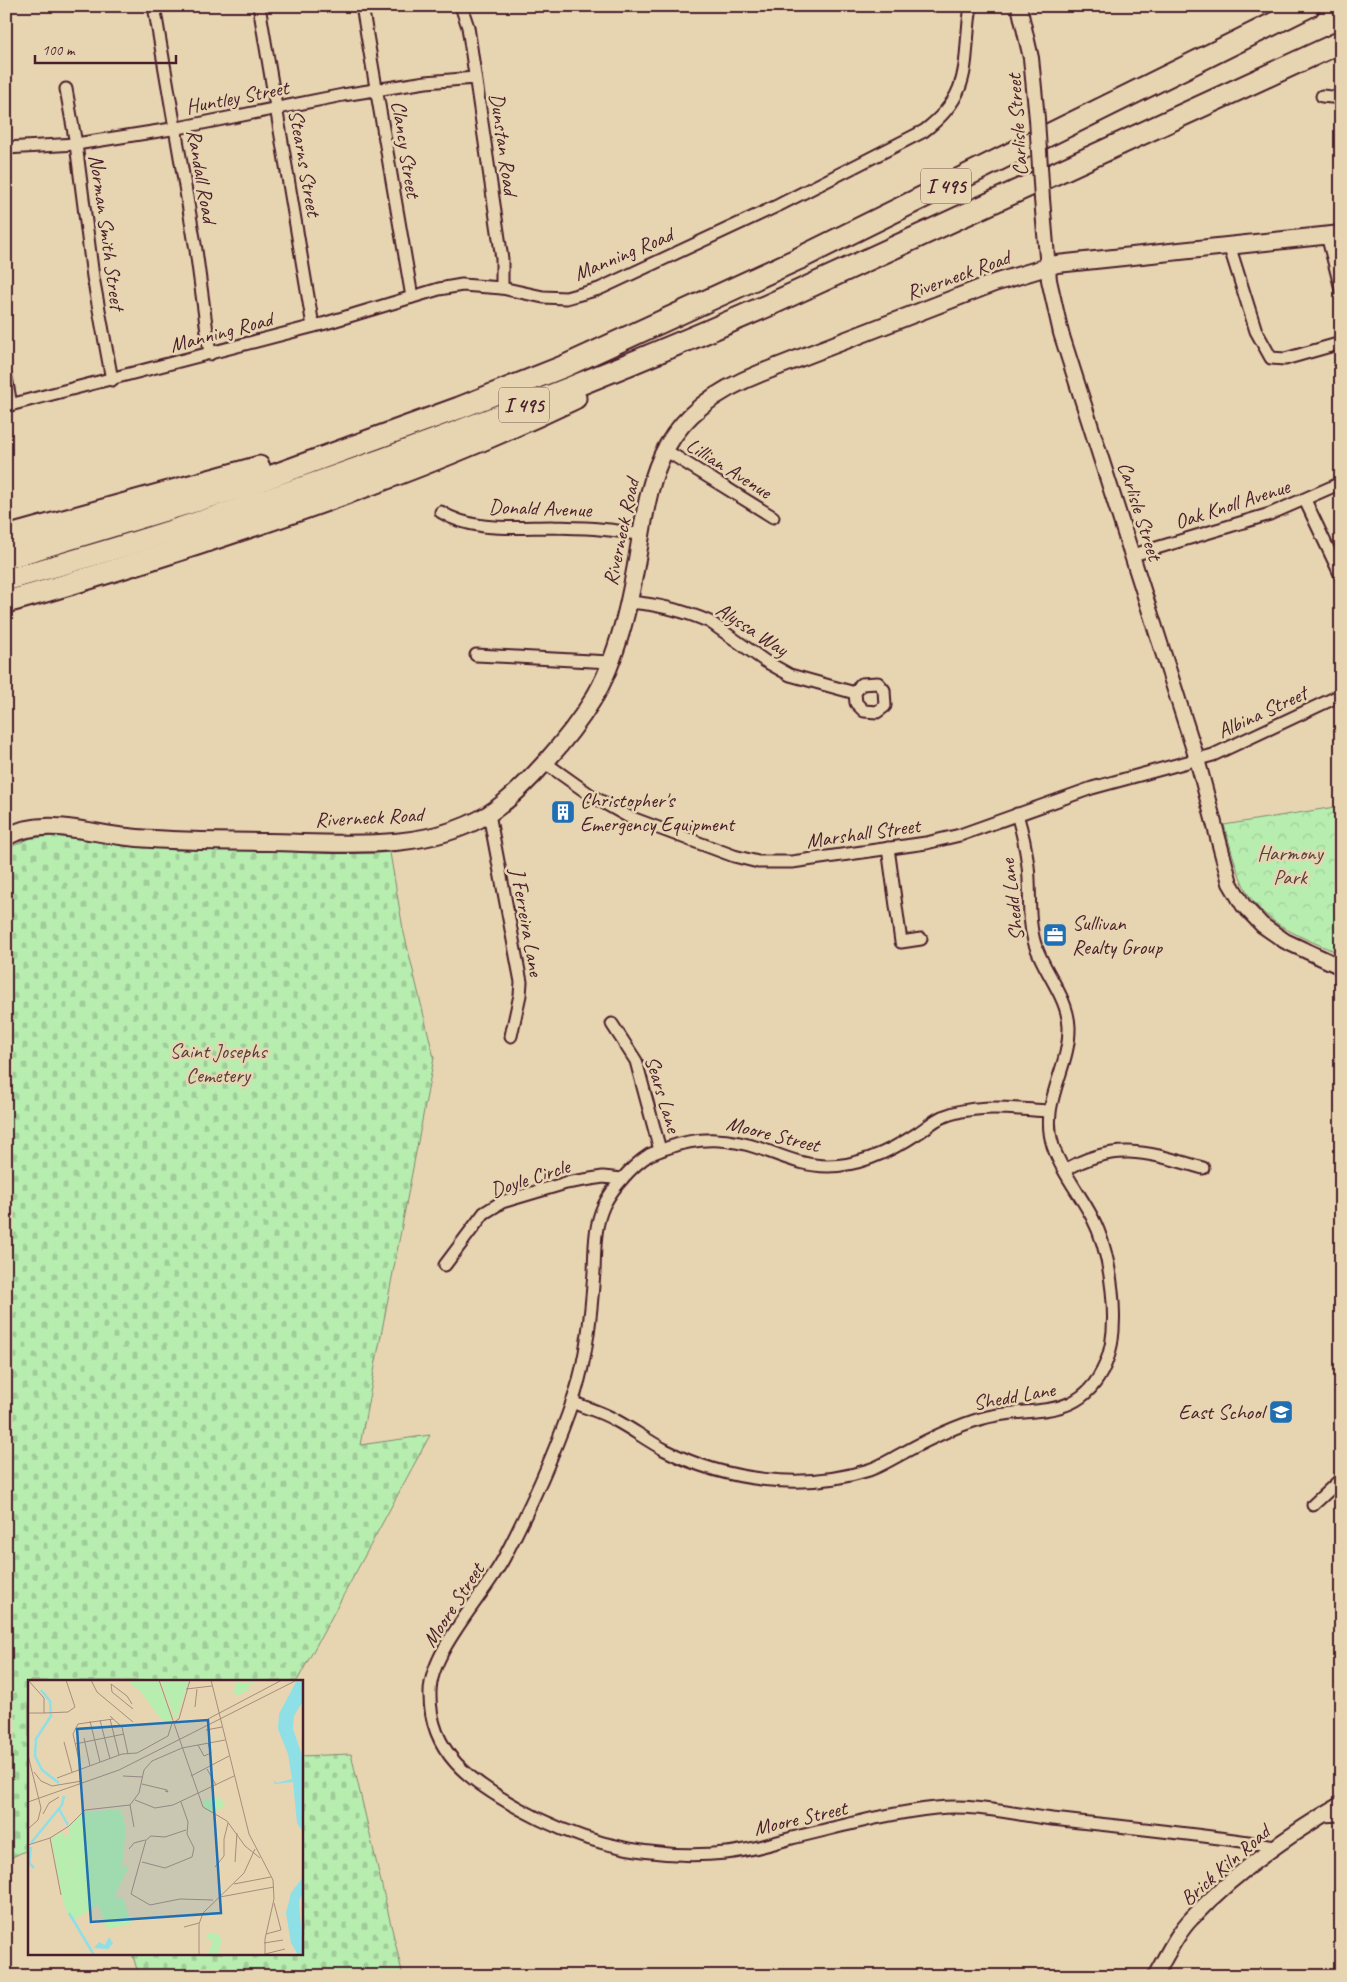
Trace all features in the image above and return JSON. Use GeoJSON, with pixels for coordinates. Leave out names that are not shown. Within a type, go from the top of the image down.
{"type":"FeatureCollection","features":[{"type":"Feature","properties":{"kind":"highway","name":"I 495"},"geometry":{"type":"LineString","coordinates":[[6,558],[245,486],[460,408],[628,339],[798,259],[1309,6]]}},
{"type":"Feature","properties":{"kind":"highway","name":"I 495"},"geometry":{"type":"LineString","coordinates":[[6,580],[162,535],[341,475],[643,358],[769,305],[1341,42]]}},
{"type":"Feature","properties":{"kind":"highway"},"geometry":{"type":"LineString","coordinates":[[13,601],[255,525],[430,462],[525,422],[769,305]]}},
{"type":"Feature","properties":{"kind":"highway"},"geometry":{"type":"LineString","coordinates":[[10,535],[460,408]]}},
{"type":"Feature","properties":{"kind":"main road","name":"Riverneck Road"},"geometry":{"type":"LineString","coordinates":[[6,837],[19,830],[44,826],[165,840],[345,843],[388,841],[445,832],[489,814],[515,793],[544,762],[593,700],[610,662],[628,602],[647,495],[666,450],[689,417],[712,396],[726,387],[994,283],[1048,267],[1083,260],[1334,234]]}},
{"type":"Feature","properties":{"kind":"street","name":"Randall Road"},"geometry":{"type":"LineString","coordinates":[[154,6],[196,250],[210,354]]}},
{"type":"Feature","properties":{"kind":"street","name":"Stearns Street"},"geometry":{"type":"LineString","coordinates":[[260,6],[314,326]]}},
{"type":"Feature","properties":{"kind":"street","name":"Clancy Street"},"geometry":{"type":"LineString","coordinates":[[362,6],[378,90],[412,297]]}},
{"type":"Feature","properties":{"kind":"street","name":"Dunstan Road"},"geometry":{"type":"LineString","coordinates":[[461,6],[468,27],[502,259],[502,288]]}},
{"type":"Feature","properties":{"kind":"street","name":"Manning Road"},"geometry":{"type":"LineString","coordinates":[[8,406],[210,354],[412,297],[462,285],[502,288],[543,297],[566,298],[599,289],[779,205],[924,131],[942,118],[953,104],[961,87],[965,69],[971,6]]}},
{"type":"Feature","properties":{"kind":"street","name":"Carlisle Street"},"geometry":{"type":"LineString","coordinates":[[1019,6],[1031,58],[1051,293],[1066,350],[1197,759],[1225,870],[1243,905],[1273,934],[1341,967]]}},
{"type":"Feature","properties":{"kind":"street","name":"Huntley Street"},"geometry":{"type":"LineString","coordinates":[[6,148],[76,144],[426,82],[475,78]]}},
{"type":"Feature","properties":{"kind":"street","name":"Norman Smith Street"},"geometry":{"type":"LineString","coordinates":[[66,89],[76,144],[93,277],[112,380]]}},
{"type":"Feature","properties":{"kind":"street"},"geometry":{"type":"LineString","coordinates":[[1322,96],[1341,98]]}},
{"type":"Feature","properties":{"kind":"street"},"geometry":{"type":"LineString","coordinates":[[1334,234],[1331,257],[1341,289]]}},
{"type":"Feature","properties":{"kind":"street"},"geometry":{"type":"LineString","coordinates":[[1229,245],[1259,339],[1271,358],[1285,359],[1341,343]]}},
{"type":"Feature","properties":{"kind":"street"},"geometry":{"type":"LineString","coordinates":[[6,377],[8,406]]}},
{"type":"Feature","properties":{"kind":"street","name":"Lillian Avenue"},"geometry":{"type":"LineString","coordinates":[[666,450],[773,517]]}},
{"type":"Feature","properties":{"kind":"street","name":"Oak Knoll Avenue"},"geometry":{"type":"LineString","coordinates":[[1133,555],[1258,518],[1305,500],[1341,483]]}},
{"type":"Feature","properties":{"kind":"street"},"geometry":{"type":"LineString","coordinates":[[1305,500],[1341,576]]}},
{"type":"Feature","properties":{"kind":"street","name":"Donald Avenue"},"geometry":{"type":"LineString","coordinates":[[441,512],[452,519],[475,524],[602,529],[640,535]]}},
{"type":"Feature","properties":{"kind":"street","name":"Alyssa Way"},"geometry":{"type":"LineString","coordinates":[[628,602],[643,603],[698,617],[790,675],[855,693]]}},
{"type":"Feature","properties":{"kind":"street"},"geometry":{"type":"LineString","coordinates":[[476,655],[610,662]]}},
{"type":"Feature","properties":{"kind":"street","name":"Albina Street"},"geometry":{"type":"LineString","coordinates":[[1197,759],[1220,752],[1341,695]]}},
{"type":"Feature","properties":{"kind":"street","name":"Marshall Street"},"geometry":{"type":"LineString","coordinates":[[544,762],[617,811],[740,858],[769,863],[792,862],[950,838],[1100,785],[1197,759]]}},
{"type":"Feature","properties":{"kind":"street","name":"J Ferreira Lane"},"geometry":{"type":"LineString","coordinates":[[489,814],[521,982],[511,1036]]}},
{"type":"Feature","properties":{"kind":"street","name":"Shedd Lane"},"geometry":{"type":"LineString","coordinates":[[572,1402],[614,1419],[666,1450],[718,1471],[760,1479],[803,1482],[843,1478],[873,1469],[941,1433],[981,1418],[1063,1408],[1088,1393],[1106,1364],[1113,1332],[1112,1295],[1107,1261],[1094,1220],[1052,1146],[1048,1111],[1066,1052],[1069,1025],[1060,997],[1042,964],[1034,940],[1029,918],[1028,867],[1017,814]]}},
{"type":"Feature","properties":{"kind":"street"},"geometry":{"type":"LineString","coordinates":[[888,848],[901,942],[921,939]]}},
{"type":"Feature","properties":{"kind":"street","name":"Sears Lane"},"geometry":{"type":"LineString","coordinates":[[612,1024],[636,1061],[660,1150]]}},
{"type":"Feature","properties":{"kind":"street","name":"Moore Street"},"geometry":{"type":"LineString","coordinates":[[1048,1111],[992,1108],[964,1110],[939,1118],[885,1153],[854,1163],[836,1165],[792,1162],[759,1148],[720,1138],[684,1141],[650,1154],[622,1178],[604,1206],[595,1235],[589,1328],[572,1402],[534,1500],[501,1564],[443,1648],[429,1688],[433,1726],[444,1752],[471,1777],[518,1808],[561,1829],[607,1846],[667,1854],[727,1853],[937,1808],[998,1812],[1207,1836],[1275,1846]]}},
{"type":"Feature","properties":{"kind":"street"},"geometry":{"type":"LineString","coordinates":[[1065,1170],[1087,1157],[1120,1151],[1153,1154],[1203,1168]]}},
{"type":"Feature","properties":{"kind":"street","name":"Doyle Circle"},"geometry":{"type":"LineString","coordinates":[[445,1265],[484,1213],[502,1202],[566,1183],[603,1177],[622,1178]]}},
{"type":"Feature","properties":{"kind":"street"},"geometry":{"type":"LineString","coordinates":[[1313,1505],[1341,1479]]}},
{"type":"Feature","properties":{"kind":"street","name":"Brick Kiln Road"},"geometry":{"type":"LineString","coordinates":[[1155,1976],[1190,1919],[1232,1879],[1275,1846],[1341,1804]]}},
{"type":"Feature","properties":{"kind":"street"},"geometry":{"type":"LineString","coordinates":[[1320,1816],[1341,1815]]}},
{"type":"Feature","properties":{"kind":"green space","name":"Harmony Park"},"geometry":{"type":"Polygon","coordinates":[[[1341,806],[1341,954],[1285,928],[1260,910],[1243,884],[1224,825],[1341,806]]]}},
{"type":"Feature","properties":{"kind":"green space","name":"Saint Josephs Cemetery"},"geometry":{"type":"Polygon","coordinates":[[[54,836],[175,850],[392,849],[390,853],[403,929],[434,1058],[360,1445],[430,1435],[298,1680],[28,1680],[28,1849],[6,1860],[6,849],[31,838],[54,836]]]}},
{"type":"Feature","properties":{"kind":"green space"},"geometry":{"type":"Polygon","coordinates":[[[351,1754],[403,1976],[139,1976],[132,1954],[302,1954],[302,1756],[351,1754]]]}},
{"type":"Feature","properties":{"kind":"place","name":"Christopher's Emergency Equipment"},"geometry":{"type":"Point","coordinates":[563,812]}},
{"type":"Feature","properties":{"kind":"place","name":"Sullivan Realty Group"},"geometry":{"type":"Point","coordinates":[1055,935]}},
{"type":"Feature","properties":{"kind":"place","name":"East School"},"geometry":{"type":"Point","coordinates":[1281,1412]}}]}
